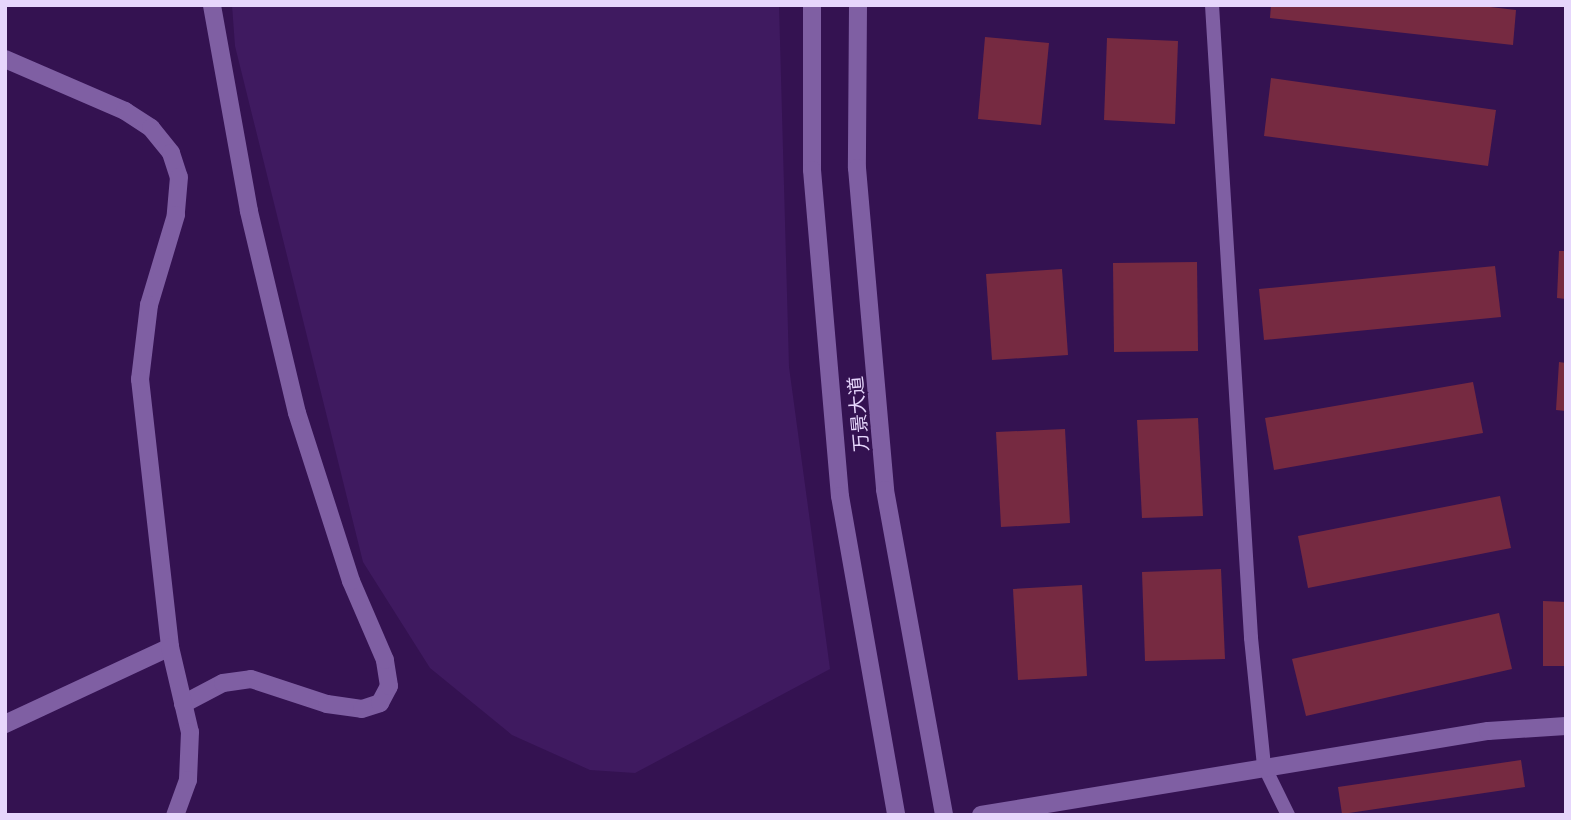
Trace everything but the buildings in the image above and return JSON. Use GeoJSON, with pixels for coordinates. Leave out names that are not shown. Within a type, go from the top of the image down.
{"type":"FeatureCollection","features":[{"type":"Feature","properties":{"kind":"main road"},"geometry":{"type":"LineString","coordinates":[[183,704],[216,685],[251,679],[327,704],[362,709],[380,703],[389,686],[385,660],[347,570],[294,401],[249,211],[212,5]]}},
{"type":"Feature","properties":{"kind":"main road","name":"万景大道"},"geometry":{"type":"LineString","coordinates":[[812,5],[812,170],[840,496],[896,815]]}},
{"type":"Feature","properties":{"kind":"main road","name":"万景大道"},"geometry":{"type":"LineString","coordinates":[[858,5],[857,168],[885,491],[943,815]]}},
{"type":"Feature","properties":{"kind":"main road"},"geometry":{"type":"LineString","coordinates":[[5,58],[125,111],[151,128],[171,153],[179,177],[176,215],[149,305],[140,379],[170,647],[190,732],[188,780],[175,815]]}},
{"type":"Feature","properties":{"kind":"main road"},"geometry":{"type":"LineString","coordinates":[[5,724],[170,647]]}},
{"type":"Feature","properties":{"kind":"main road"},"geometry":{"type":"LineString","coordinates":[[981,815],[1488,731],[1566,726]]}},
{"type":"Feature","properties":{"kind":"lane"},"geometry":{"type":"LineString","coordinates":[[1212,5],[1249,611],[1264,766],[1288,815]]}},
{"type":"Feature","properties":{"kind":"shaded area"},"geometry":{"type":"Polygon","coordinates":[[[232,5],[779,5],[789,367],[830,669],[635,773],[590,770],[512,735],[430,668],[363,562],[235,46],[232,5]]]}}]}
